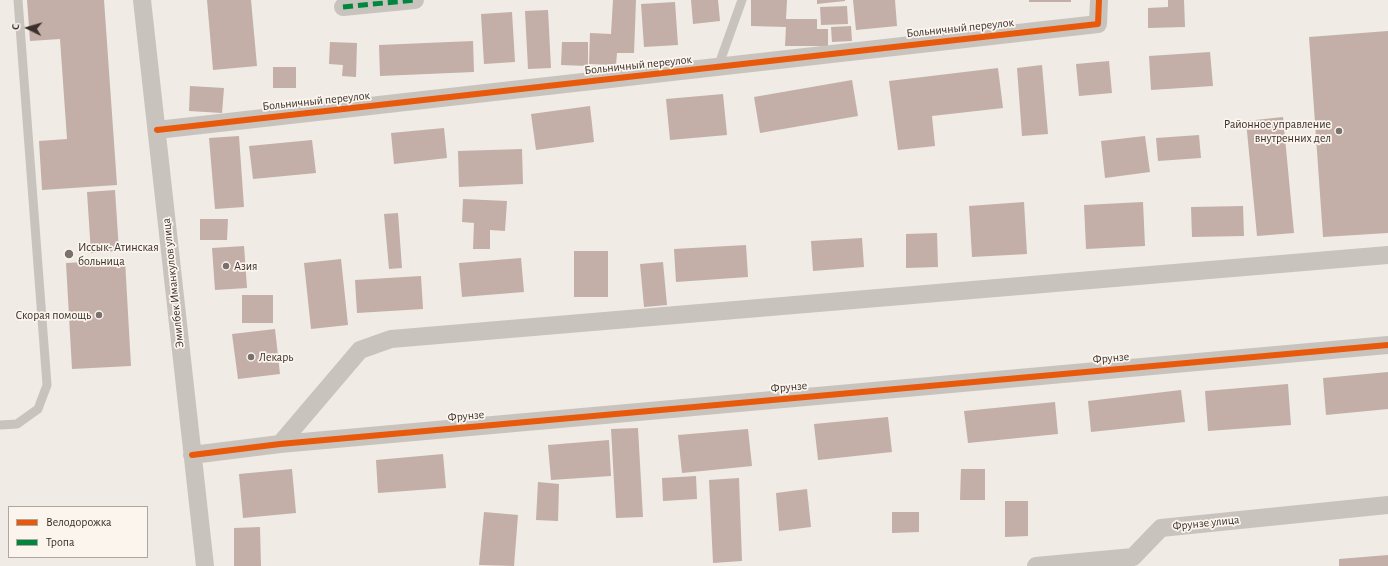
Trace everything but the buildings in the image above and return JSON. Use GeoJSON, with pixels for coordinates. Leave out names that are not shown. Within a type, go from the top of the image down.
{"type":"FeatureCollection","features":[{"type":"Feature","properties":{"kind":"street","name":"Эмилбек Иманкулов улица"},"geometry":{"type":"LineString","coordinates":[[142,0],[205,566]]}},
{"type":"Feature","properties":{"kind":"street"},"geometry":{"type":"LineString","coordinates":[[343,7],[415,0]]}},
{"type":"Feature","properties":{"kind":"street","name":"Больничный переулок"},"geometry":{"type":"LineString","coordinates":[[156,130],[1098,24],[1099,0]]}},
{"type":"Feature","properties":{"kind":"street"},"geometry":{"type":"LineString","coordinates":[[280,444],[360,350],[390,339],[1388,255]]}},
{"type":"Feature","properties":{"kind":"street","name":"Фрунзе"},"geometry":{"type":"LineString","coordinates":[[192,455],[280,444],[1388,345]]}},
{"type":"Feature","properties":{"kind":"street","name":"Фрунзе улица"},"geometry":{"type":"LineString","coordinates":[[1036,566],[1134,557],[1161,528],[1388,505]]}},
{"type":"Feature","properties":{"kind":"lane"},"geometry":{"type":"LineString","coordinates":[[0,425],[17,424],[38,409],[46,385],[18,0]]}},
{"type":"Feature","properties":{"kind":"lane"},"geometry":{"type":"LineString","coordinates":[[718,67],[742,0]]}},
{"type":"Feature","properties":{"kind":"marked path"},"geometry":{"type":"LineString","coordinates":[[343,7],[415,0]]}},
{"type":"Feature","properties":{"kind":"cycle path"},"geometry":{"type":"LineString","coordinates":[[157,130],[1098,24],[1099,0]]}},
{"type":"Feature","properties":{"kind":"cycle path"},"geometry":{"type":"LineString","coordinates":[[192,455],[280,444],[1388,345]]}},
{"type":"Feature","properties":{"kind":"place","name":"Районное управление внутренних дел"},"geometry":{"type":"Point","coordinates":[1339,131]}},
{"type":"Feature","properties":{"kind":"place","name":"Иссык- Атинская больница"},"geometry":{"type":"Point","coordinates":[69,254]}},
{"type":"Feature","properties":{"kind":"place","name":"Азия"},"geometry":{"type":"Point","coordinates":[226,266]}},
{"type":"Feature","properties":{"kind":"place","name":"Скорая помощь"},"geometry":{"type":"Point","coordinates":[99,315]}},
{"type":"Feature","properties":{"kind":"place","name":"Лекарь"},"geometry":{"type":"Point","coordinates":[251,357]}}]}
